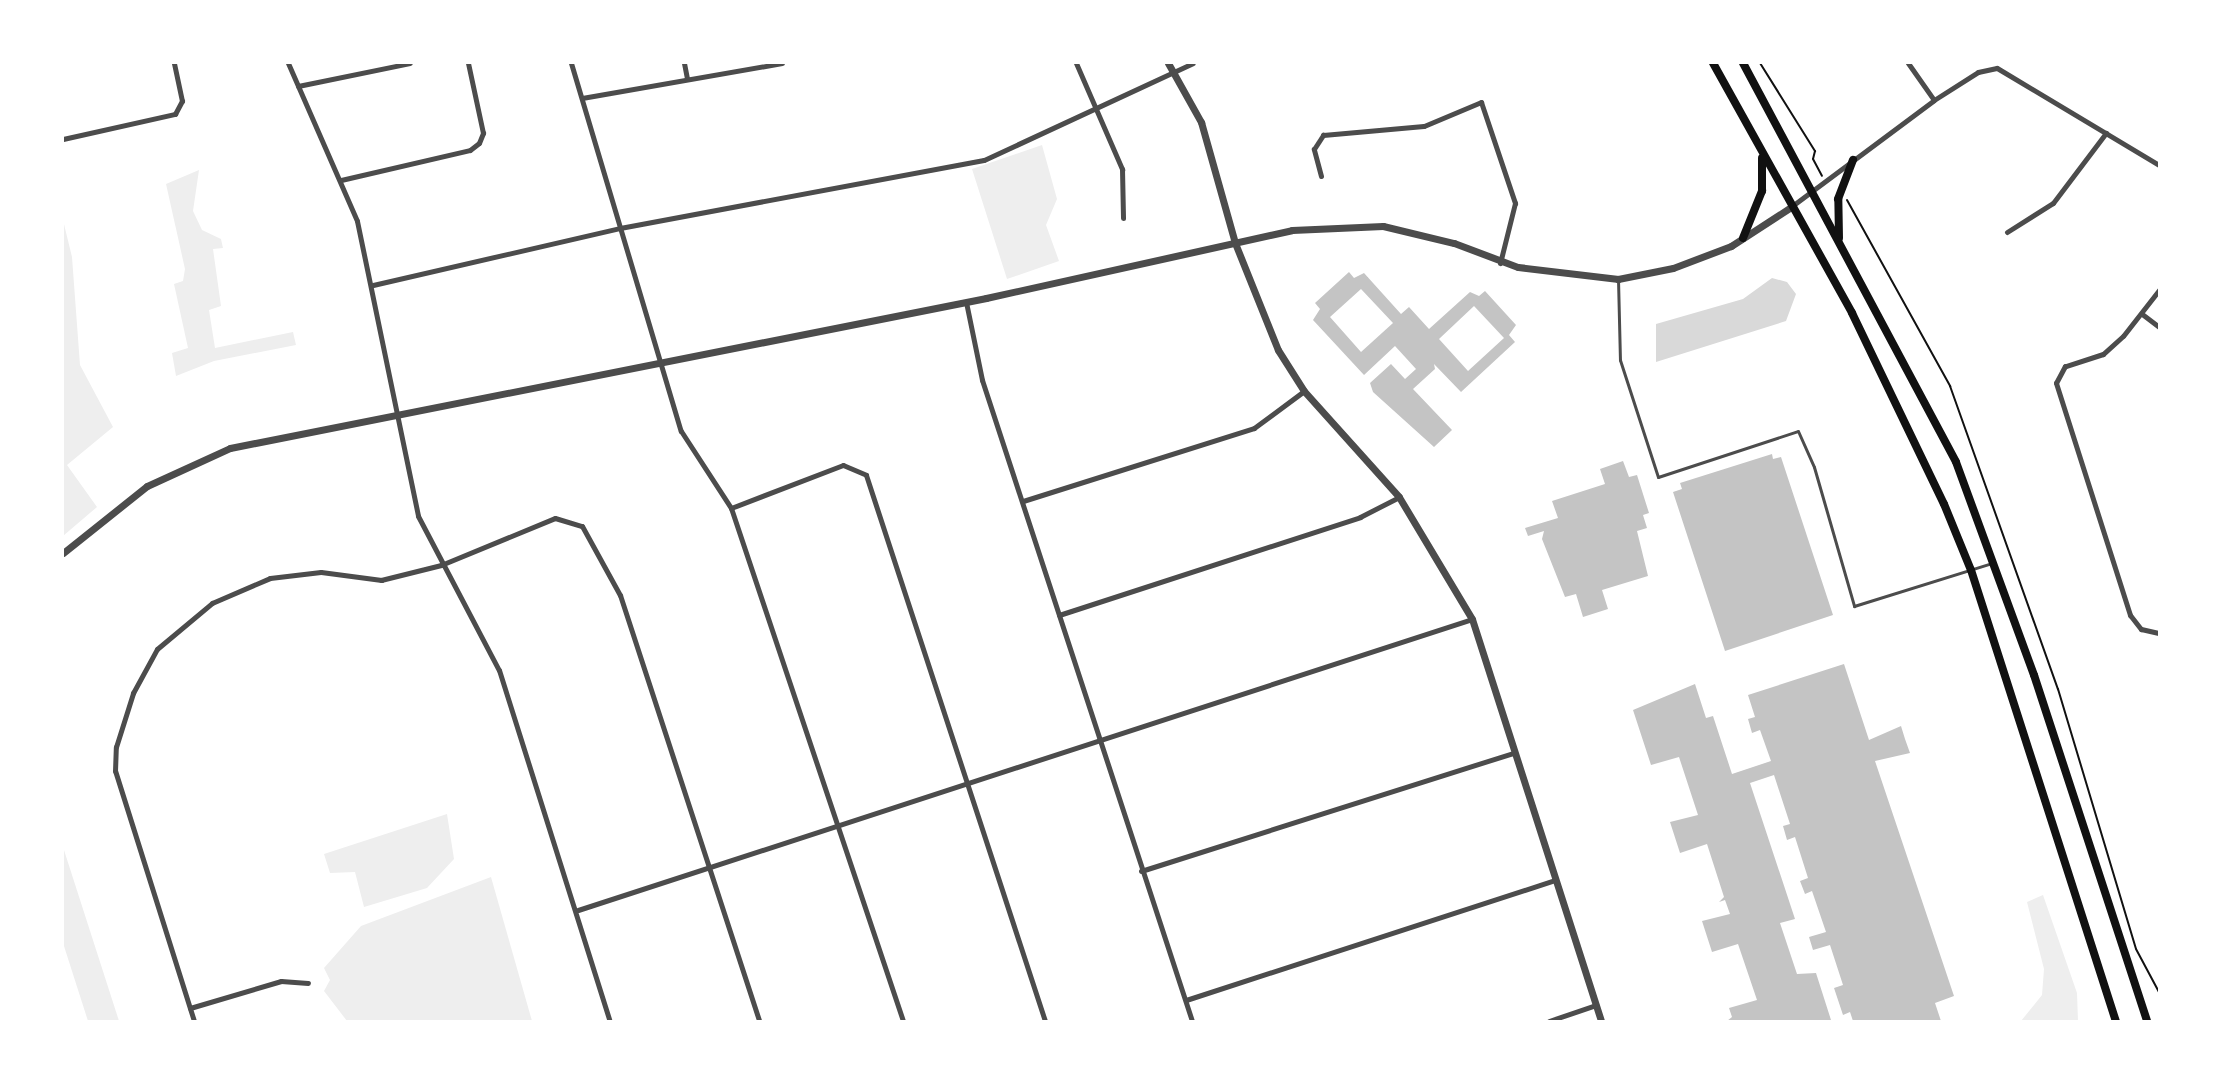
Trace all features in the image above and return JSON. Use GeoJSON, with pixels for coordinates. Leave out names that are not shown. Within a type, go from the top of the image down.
{"type":"FeatureCollection","features":[{"type":"Feature","properties":{"kind":"main road"},"geometry":{"type":"LineString","coordinates":[[1713,63],[1902,410],[1971,570],[2116,1021]]}},
{"type":"Feature","properties":{"kind":"main road"},"geometry":{"type":"LineString","coordinates":[[1743,63],[1951,452],[1994,563],[2146,1021]]}},
{"type":"Feature","properties":{"kind":"main road"},"geometry":{"type":"LineString","coordinates":[[1743,238],[1762,191],[1762,154]]}},
{"type":"Feature","properties":{"kind":"main road"},"geometry":{"type":"LineString","coordinates":[[1839,239],[1838,199],[1853,160]]}},
{"type":"Feature","properties":{"kind":"street"},"geometry":{"type":"LineString","coordinates":[[63,139],[175,114],[182,101],[174,63]]}},
{"type":"Feature","properties":{"kind":"street"},"geometry":{"type":"LineString","coordinates":[[288,63],[341,180],[373,285],[418,516],[441,565],[498,670],[578,910],[610,1021]]}},
{"type":"Feature","properties":{"kind":"street"},"geometry":{"type":"LineString","coordinates":[[298,86],[410,63]]}},
{"type":"Feature","properties":{"kind":"street"},"geometry":{"type":"LineString","coordinates":[[341,180],[470,150],[479,143],[483,133],[468,63]]}},
{"type":"Feature","properties":{"kind":"street"},"geometry":{"type":"LineString","coordinates":[[571,63],[664,361],[681,432],[731,508],[839,823],[903,1021]]}},
{"type":"Feature","properties":{"kind":"street"},"geometry":{"type":"LineString","coordinates":[[684,63],[687,79]]}},
{"type":"Feature","properties":{"kind":"street"},"geometry":{"type":"LineString","coordinates":[[582,98],[782,63]]}},
{"type":"Feature","properties":{"kind":"street"},"geometry":{"type":"LineString","coordinates":[[1076,63],[1097,105],[1122,170],[1123,218]]}},
{"type":"Feature","properties":{"kind":"street"},"geometry":{"type":"LineString","coordinates":[[373,285],[621,228],[984,160],[1097,105],[1170,66],[1193,63]]}},
{"type":"Feature","properties":{"kind":"street"},"geometry":{"type":"LineString","coordinates":[[1908,63],[1934,100]]}},
{"type":"Feature","properties":{"kind":"street"},"geometry":{"type":"LineString","coordinates":[[1170,66],[1201,122],[1235,243],[1278,350],[1304,391],[1399,497],[1472,619],[1553,881],[1601,1021]]}},
{"type":"Feature","properties":{"kind":"street"},"geometry":{"type":"LineString","coordinates":[[63,553],[129,498],[196,460],[253,442],[966,302],[1292,230],[1383,225],[1454,243],[1500,263],[1618,279],[1673,268],[1743,238],[1791,207],[1934,100],[1978,72],[1997,68],[2159,165]]}},
{"type":"Feature","properties":{"kind":"street"},"geometry":{"type":"LineString","coordinates":[[1321,176],[1314,149],[1323,135],[1424,126],[1481,102],[1515,203],[1500,263]]}},
{"type":"Feature","properties":{"kind":"street"},"geometry":{"type":"LineString","coordinates":[[2007,232],[2053,203],[2106,133]]}},
{"type":"Feature","properties":{"kind":"street"},"geometry":{"type":"LineString","coordinates":[[2159,290],[2142,314],[2103,354],[2066,366],[2056,383],[2130,615],[2141,629],[2159,633]]}},
{"type":"Feature","properties":{"kind":"street"},"geometry":{"type":"LineString","coordinates":[[966,302],[982,380],[1192,1021]]}},
{"type":"Feature","properties":{"kind":"street"},"geometry":{"type":"LineString","coordinates":[[2142,314],[2159,327]]}},
{"type":"Feature","properties":{"kind":"street"},"geometry":{"type":"LineString","coordinates":[[1023,501],[1254,428],[1304,391]]}},
{"type":"Feature","properties":{"kind":"street"},"geometry":{"type":"LineString","coordinates":[[731,508],[843,465],[866,475],[1045,1021]]}},
{"type":"Feature","properties":{"kind":"street"},"geometry":{"type":"LineString","coordinates":[[1059,615],[1360,518],[1399,497]]}},
{"type":"Feature","properties":{"kind":"street"},"geometry":{"type":"LineString","coordinates":[[194,1021],[115,771],[116,747],[147,663],[212,603],[250,585],[321,572],[381,580],[441,565],[555,518],[582,526],[620,595],[759,1021]]}},
{"type":"Feature","properties":{"kind":"street"},"geometry":{"type":"LineString","coordinates":[[578,910],[710,870],[839,823],[1472,619]]}},
{"type":"Feature","properties":{"kind":"street"},"geometry":{"type":"LineString","coordinates":[[1141,871],[1514,753]]}},
{"type":"Feature","properties":{"kind":"street"},"geometry":{"type":"LineString","coordinates":[[1186,1000],[1553,881]]}},
{"type":"Feature","properties":{"kind":"street"},"geometry":{"type":"LineString","coordinates":[[190,1008],[281,981],[308,983]]}},
{"type":"Feature","properties":{"kind":"street"},"geometry":{"type":"LineString","coordinates":[[1549,1021],[1596,1005]]}},
{"type":"Feature","properties":{"kind":"lane"},"geometry":{"type":"LineString","coordinates":[[1618,279],[1620,360],[1658,477],[1798,431],[1814,467],[1854,606],[1994,563]]}},
{"type":"Feature","properties":{"kind":"path"},"geometry":{"type":"LineString","coordinates":[[1760,63],[1815,151],[1813,159]]}},
{"type":"Feature","properties":{"kind":"path"},"geometry":{"type":"LineString","coordinates":[[1844,200],[1850,201],[1921,326],[1950,386],[2058,689],[2136,949],[2159,992]]}},
{"type":"Feature","properties":{"kind":"shaded area"},"geometry":{"type":"Polygon","coordinates":[[[1042,145],[1057,199],[1046,225],[1059,261],[1007,279],[972,169],[1042,145]]]}},
{"type":"Feature","properties":{"kind":"shaded area"},"geometry":{"type":"Polygon","coordinates":[[[199,170],[193,211],[202,230],[221,239],[223,248],[213,249],[221,306],[209,310],[215,348],[293,332],[296,345],[214,361],[176,376],[172,353],[188,348],[174,284],[183,281],[185,269],[166,184],[199,170]]]}},
{"type":"Feature","properties":{"kind":"shaded area"},"geometry":{"type":"Polygon","coordinates":[[[63,220],[72,257],[80,365],[113,427],[67,465],[97,507],[63,536],[63,220]]]}},
{"type":"Feature","properties":{"kind":"shaded area"},"geometry":{"type":"Polygon","coordinates":[[[1772,278],[1787,282],[1796,294],[1786,321],[1656,362],[1656,324],[1743,299],[1772,278]]]}},
{"type":"Feature","properties":{"kind":"shaded area"},"geometry":{"type":"Polygon","coordinates":[[[447,814],[454,859],[427,888],[364,907],[355,872],[330,873],[324,854],[447,814]]]}},
{"type":"Feature","properties":{"kind":"shaded area"},"geometry":{"type":"Polygon","coordinates":[[[63,847],[119,1021],[88,1021],[63,943],[63,847]]]}},
{"type":"Feature","properties":{"kind":"shaded area"},"geometry":{"type":"Polygon","coordinates":[[[491,877],[532,1021],[347,1021],[324,991],[330,980],[324,968],[361,926],[491,877]]]}},
{"type":"Feature","properties":{"kind":"shaded area"},"geometry":{"type":"Polygon","coordinates":[[[2043,895],[2077,993],[2078,1021],[2021,1021],[2042,995],[2044,969],[2027,902],[2043,895]]]}},
{"type":"Feature","properties":{"kind":"building"},"geometry":{"type":"Polygon","coordinates":[[[1349,272],[1354,278],[1364,273],[1401,314],[1409,307],[1429,329],[1470,292],[1479,296],[1485,291],[1516,325],[1509,335],[1515,342],[1461,392],[1434,364],[1435,369],[1413,389],[1452,430],[1434,447],[1373,392],[1370,383],[1391,364],[1405,379],[1416,369],[1395,346],[1364,375],[1313,320],[1320,309],[1315,303],[1349,272]],[[1361,289],[1330,317],[1361,352],[1393,323],[1361,289]],[[1474,306],[1439,339],[1468,371],[1504,338],[1474,306]]]}},
{"type":"Feature","properties":{"kind":"building"},"geometry":{"type":"Polygon","coordinates":[[[1772,454],[1773,459],[1781,457],[1833,615],[1725,651],[1673,492],[1682,489],[1680,483],[1772,454]]]}},
{"type":"Feature","properties":{"kind":"building"},"geometry":{"type":"Polygon","coordinates":[[[1623,461],[1629,477],[1637,475],[1649,513],[1643,515],[1647,528],[1637,531],[1648,576],[1602,590],[1608,609],[1583,617],[1576,594],[1565,597],[1542,539],[1544,531],[1528,536],[1525,528],[1558,518],[1552,501],[1605,484],[1600,469],[1623,461]]]}},
{"type":"Feature","properties":{"kind":"building"},"geometry":{"type":"Polygon","coordinates":[[[1844,664],[1869,740],[1901,726],[1910,753],[1875,761],[1954,996],[1935,1003],[1941,1021],[1853,1021],[1850,1012],[1843,1015],[1834,988],[1843,985],[1830,945],[1813,950],[1809,937],[1826,932],[1812,891],[1805,894],[1800,881],[1808,878],[1795,837],[1787,840],[1783,826],[1790,824],[1774,775],[1750,783],[1795,919],[1780,923],[1797,974],[1816,973],[1831,1020],[1727,1021],[1732,1017],[1729,1008],[1757,1000],[1738,944],[1712,952],[1702,921],[1730,914],[1725,900],[1719,902],[1724,897],[1707,844],[1680,853],[1670,822],[1698,815],[1679,757],[1651,765],[1633,710],[1695,684],[1706,718],[1713,716],[1732,774],[1771,761],[1760,730],[1752,733],[1748,719],[1755,717],[1748,695],[1844,664]]]}}]}
